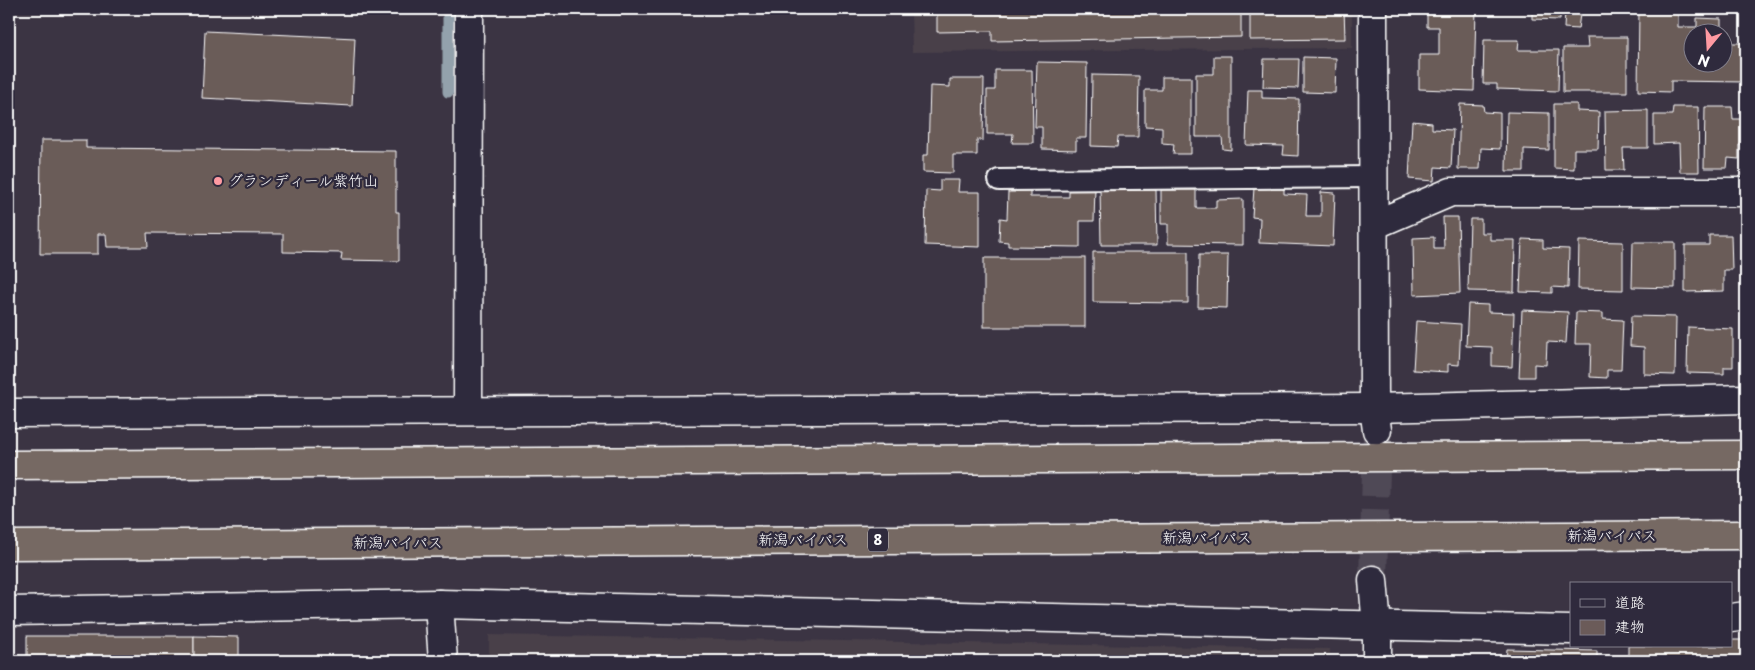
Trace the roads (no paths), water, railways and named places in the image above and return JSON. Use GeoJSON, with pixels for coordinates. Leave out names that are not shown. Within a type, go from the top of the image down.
{"type":"FeatureCollection","features":[{"type":"Feature","properties":{"kind":"highway"},"geometry":{"type":"LineString","coordinates":[[9,465],[1746,455]]}},
{"type":"Feature","properties":{"kind":"highway","name":"新潟バイパス"},"geometry":{"type":"LineString","coordinates":[[9,545],[1746,535]]}},
{"type":"Feature","properties":{"kind":"street"},"geometry":{"type":"LineString","coordinates":[[468,409],[469,9]]}},
{"type":"Feature","properties":{"kind":"street"},"geometry":{"type":"LineString","coordinates":[[1373,9],[1375,419]]}},
{"type":"Feature","properties":{"kind":"street"},"geometry":{"type":"LineString","coordinates":[[1374,225],[1451,192],[1746,192]]}},
{"type":"Feature","properties":{"kind":"street"},"geometry":{"type":"LineString","coordinates":[[9,413],[468,409],[1375,419],[1746,399]]}},
{"type":"Feature","properties":{"kind":"street"},"geometry":{"type":"LineString","coordinates":[[1373,580],[1377,627],[1377,661]]}},
{"type":"Feature","properties":{"kind":"street"},"geometry":{"type":"LineString","coordinates":[[439,604],[443,661]]}},
{"type":"Feature","properties":{"kind":"street"},"geometry":{"type":"LineString","coordinates":[[9,611],[439,604],[1570,630]]}},
{"type":"Feature","properties":{"kind":"street"},"geometry":{"type":"LineString","coordinates":[[1732,618],[1746,616]]}},
{"type":"Feature","properties":{"kind":"lane"},"geometry":{"type":"LineString","coordinates":[[999,180],[1374,177]]}},
{"type":"Feature","properties":{"kind":"waterway"},"geometry":{"type":"LineString","coordinates":[[448,9],[448,92]]}},
{"type":"Feature","properties":{"kind":"tunnel"},"geometry":{"type":"LineString","coordinates":[[1373,580],[1377,434]]}},
{"type":"Feature","properties":{"kind":"place","name":"グランディール紫竹山"},"geometry":{"type":"Point","coordinates":[218,181]}}]}
